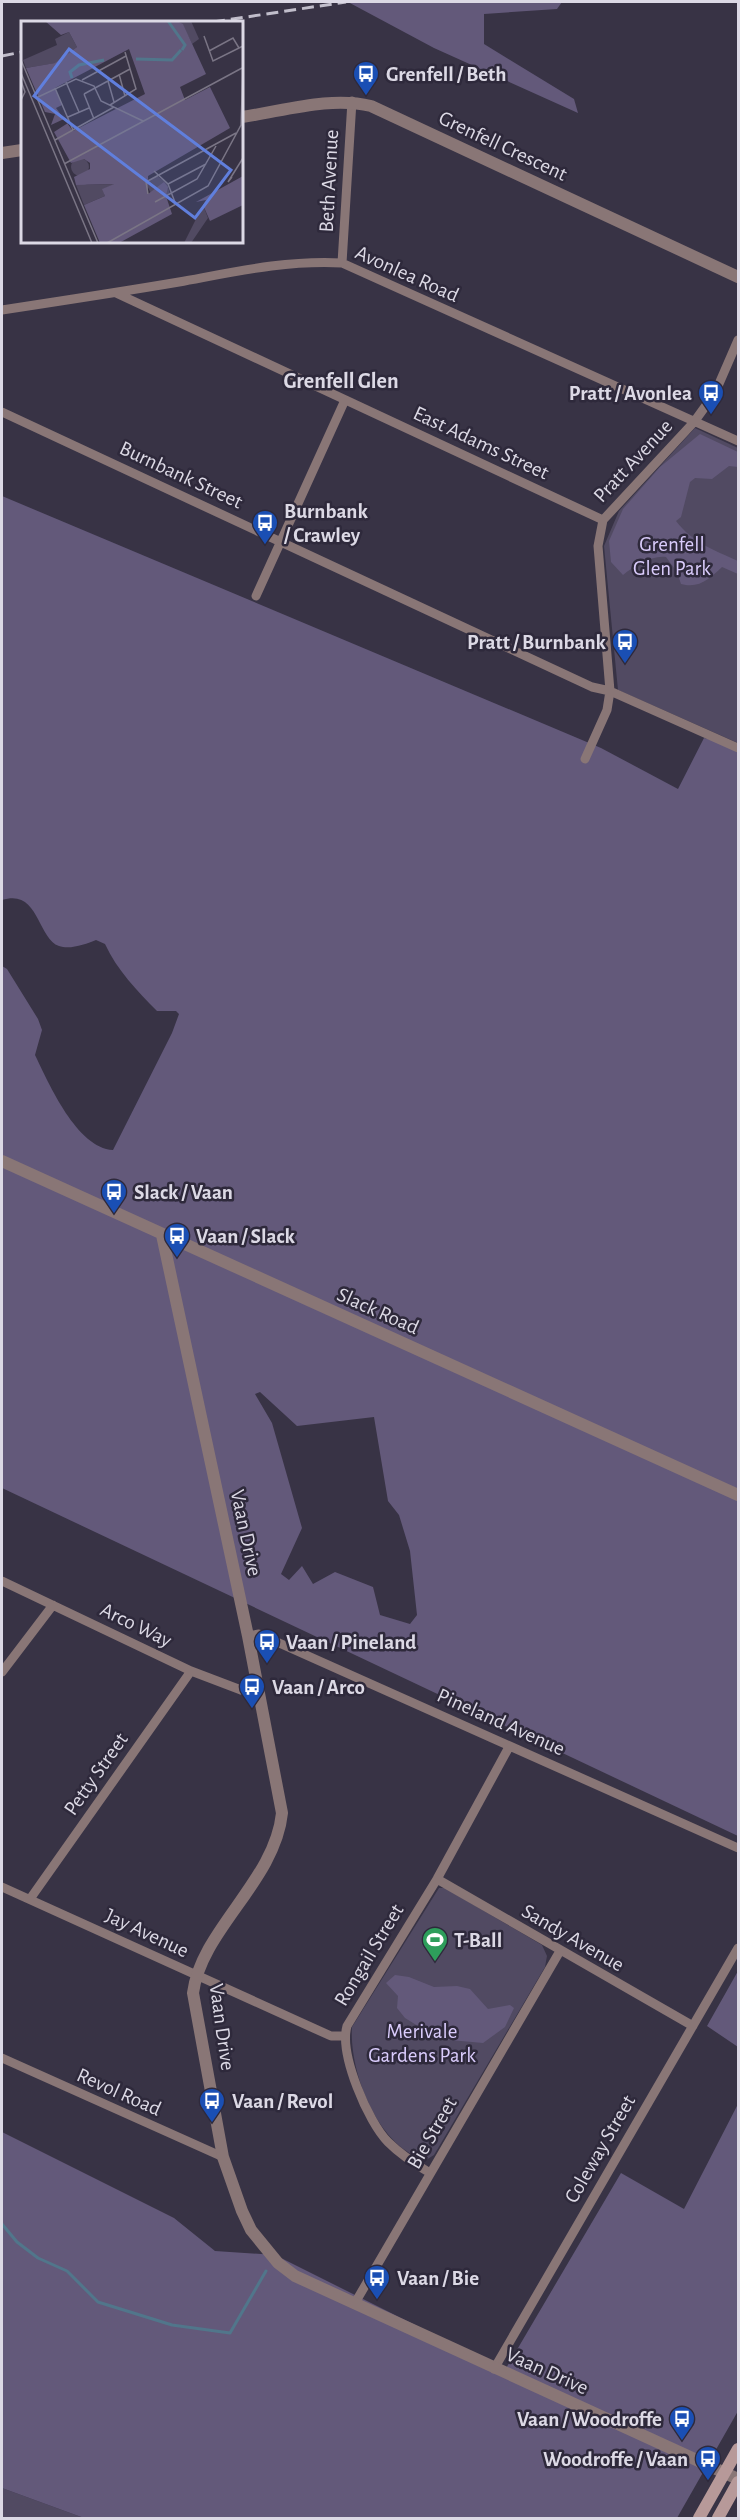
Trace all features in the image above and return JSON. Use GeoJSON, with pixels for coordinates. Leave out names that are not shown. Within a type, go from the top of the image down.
{"type":"FeatureCollection","features":[{"type":"Feature","properties":{"kind":"main road"},"geometry":{"type":"LineString","coordinates":[[699,2518],[738,2449]]}},
{"type":"Feature","properties":{"kind":"main road"},"geometry":{"type":"LineString","coordinates":[[718,2518],[738,2481]]}},
{"type":"Feature","properties":{"kind":"street","name":"Grenfell Crescent"},"geometry":{"type":"LineString","coordinates":[[243,117],[309,107],[329,101],[352,101],[371,106],[738,277]]}},
{"type":"Feature","properties":{"kind":"street","name":"Beth Avenue"},"geometry":{"type":"LineString","coordinates":[[342,263],[352,101]]}},
{"type":"Feature","properties":{"kind":"street"},"geometry":{"type":"LineString","coordinates":[[2,153],[21,150]]}},
{"type":"Feature","properties":{"kind":"street","name":"Avonlea Road"},"geometry":{"type":"LineString","coordinates":[[2,310],[116,293],[237,269],[321,262],[342,263],[738,441]]}},
{"type":"Feature","properties":{"kind":"street","name":"East Adams Street"},"geometry":{"type":"LineString","coordinates":[[116,293],[603,520]]}},
{"type":"Feature","properties":{"kind":"street","name":"Pratt Avenue"},"geometry":{"type":"LineString","coordinates":[[585,759],[607,710],[610,691],[598,546],[603,520],[694,422],[715,393],[738,340]]}},
{"type":"Feature","properties":{"kind":"street"},"geometry":{"type":"LineString","coordinates":[[256,596],[283,542],[345,400]]}},
{"type":"Feature","properties":{"kind":"street","name":"Burnbank Street"},"geometry":{"type":"LineString","coordinates":[[2,412],[592,687],[610,691],[738,747]]}},
{"type":"Feature","properties":{"kind":"street","name":"Slack Road"},"geometry":{"type":"LineString","coordinates":[[2,1161],[738,1495]]}},
{"type":"Feature","properties":{"kind":"street","name":"Vaan Drive"},"geometry":{"type":"LineString","coordinates":[[162,1235],[248,1636],[282,1813],[280,1833],[254,1883],[195,1975],[193,1993],[223,2157],[251,2230],[278,2264],[295,2276],[494,2369],[726,2472],[738,2481]]}},
{"type":"Feature","properties":{"kind":"street","name":"Arco Way"},"geometry":{"type":"LineString","coordinates":[[2,1581],[191,1671],[241,1690],[258,1693]]}},
{"type":"Feature","properties":{"kind":"street"},"geometry":{"type":"LineString","coordinates":[[2,1672],[52,1605]]}},
{"type":"Feature","properties":{"kind":"street","name":"Pineland Avenue"},"geometry":{"type":"LineString","coordinates":[[248,1636],[259,1634],[508,1747],[628,1796],[738,1848]]}},
{"type":"Feature","properties":{"kind":"street","name":"Petty Street"},"geometry":{"type":"LineString","coordinates":[[30,1899],[191,1671]]}},
{"type":"Feature","properties":{"kind":"street","name":"Rongail Street"},"geometry":{"type":"LineString","coordinates":[[430,2174],[400,2152],[377,2128],[351,2067],[344,2036],[347,2026],[437,1879],[508,1747]]}},
{"type":"Feature","properties":{"kind":"street","name":"Sandy Avenue"},"geometry":{"type":"LineString","coordinates":[[437,1879],[693,2026]]}},
{"type":"Feature","properties":{"kind":"street","name":"Jay Avenue"},"geometry":{"type":"LineString","coordinates":[[2,1887],[331,2036],[344,2036]]}},
{"type":"Feature","properties":{"kind":"street","name":"Coleway Street"},"geometry":{"type":"LineString","coordinates":[[494,2369],[738,1948]]}},
{"type":"Feature","properties":{"kind":"street","name":"Bie Street"},"geometry":{"type":"LineString","coordinates":[[355,2303],[560,1951]]}},
{"type":"Feature","properties":{"kind":"street","name":"Revol Road"},"geometry":{"type":"LineString","coordinates":[[2,2058],[223,2157]]}},
{"type":"Feature","properties":{"kind":"green space"},"geometry":{"type":"Polygon","coordinates":[[[348,2],[562,2],[557,9],[484,14],[484,44],[574,99],[578,113],[434,48],[348,2]]]}},
{"type":"Feature","properties":{"kind":"green space","name":"Grenfell Glen Park"},"geometry":{"type":"Polygon","coordinates":[[[695,428],[738,448],[738,743],[618,690],[604,546],[619,511],[695,428]]]}},
{"type":"Feature","properties":{"kind":"green space"},"geometry":{"type":"Polygon","coordinates":[[[700,434],[738,452],[738,467],[729,466],[712,479],[695,478],[690,482],[681,517],[676,521],[689,535],[738,561],[738,574],[722,567],[709,579],[699,584],[681,584],[677,572],[666,557],[661,557],[643,562],[623,575],[611,562],[609,541],[623,509],[660,467],[700,434]]]}},
{"type":"Feature","properties":{"kind":"green space"},"geometry":{"type":"Polygon","coordinates":[[[2,496],[601,748],[678,789],[704,738],[738,746],[738,1836],[2,1488],[2,966],[7,969],[38,1019],[42,1030],[35,1055],[56,1097],[76,1127],[100,1147],[113,1150],[172,1033],[179,1014],[176,1011],[157,1011],[121,971],[105,944],[96,940],[73,947],[59,946],[46,934],[36,915],[23,901],[14,898],[2,900],[2,496]],[[260,1392],[255,1394],[272,1423],[302,1528],[281,1574],[289,1580],[302,1566],[313,1584],[335,1572],[373,1587],[380,1615],[410,1624],[417,1615],[410,1551],[399,1515],[388,1501],[374,1417],[297,1426],[260,1392]]]}},
{"type":"Feature","properties":{"kind":"green space","name":"Merivale Gardens Park"},"geometry":{"type":"Polygon","coordinates":[[[439,1888],[445,1888],[542,1945],[547,1956],[545,1967],[434,2155],[426,2160],[409,2153],[394,2140],[381,2125],[370,2106],[361,2086],[356,2065],[352,2045],[352,2027],[439,1888]]]}},
{"type":"Feature","properties":{"kind":"green space"},"geometry":{"type":"Polygon","coordinates":[[[738,1971],[739,2009],[738,2047],[707,2026],[738,1971]]]}},
{"type":"Feature","properties":{"kind":"green space"},"geometry":{"type":"Polygon","coordinates":[[[395,1975],[409,1977],[434,1987],[457,1986],[470,1989],[488,2009],[510,2005],[514,2008],[505,2027],[483,2043],[439,2039],[405,2018],[397,2008],[398,1996],[386,1983],[395,1975]]]}},
{"type":"Feature","properties":{"kind":"green space"},"geometry":{"type":"Polygon","coordinates":[[[738,2104],[738,2411],[677,2518],[84,2518],[2,2488],[2,2132],[174,2218],[215,2251],[275,2255],[505,2370],[621,2173],[684,2209],[738,2104]]]}},
{"type":"Feature","properties":{"kind":"green space"},"geometry":{"type":"Polygon","coordinates":[[[2,2488],[84,2518],[2,2518],[2,2488]]]}},
{"type":"Feature","properties":{"kind":"waterway"},"geometry":{"type":"LineString","coordinates":[[2,2224],[17,2242],[38,2258],[67,2271],[98,2302],[172,2325],[230,2333],[266,2271]]}},
{"type":"Feature","properties":{"kind":"railway"},"geometry":{"type":"LineString","coordinates":[[220,21],[346,2]]}},
{"type":"Feature","properties":{"kind":"railway"},"geometry":{"type":"LineString","coordinates":[[2,56],[21,52]]}},
{"type":"Feature","properties":{"kind":"place","name":"Grenfell / Beth"},"geometry":{"type":"Point","coordinates":[366,97]}},
{"type":"Feature","properties":{"kind":"place","name":"Pratt / Avonlea"},"geometry":{"type":"Point","coordinates":[711,416]}},
{"type":"Feature","properties":{"kind":"place","name":"Burnbank / Crawley"},"geometry":{"type":"Point","coordinates":[265,546]}},
{"type":"Feature","properties":{"kind":"place","name":"Pratt / Burnbank"},"geometry":{"type":"Point","coordinates":[625,665]}},
{"type":"Feature","properties":{"kind":"place","name":"Slack / Vaan"},"geometry":{"type":"Point","coordinates":[114,1215]}},
{"type":"Feature","properties":{"kind":"place","name":"Vaan / Slack"},"geometry":{"type":"Point","coordinates":[177,1259]}},
{"type":"Feature","properties":{"kind":"place","name":"Vaan / Pineland"},"geometry":{"type":"Point","coordinates":[267,1665]}},
{"type":"Feature","properties":{"kind":"place","name":"Vaan / Arco"},"geometry":{"type":"Point","coordinates":[252,1710]}},
{"type":"Feature","properties":{"kind":"place","name":"T-Ball"},"geometry":{"type":"Point","coordinates":[435,1963]}},
{"type":"Feature","properties":{"kind":"place","name":"Vaan / Revol"},"geometry":{"type":"Point","coordinates":[212,2124]}},
{"type":"Feature","properties":{"kind":"place","name":"Vaan / Bie"},"geometry":{"type":"Point","coordinates":[377,2301]}},
{"type":"Feature","properties":{"kind":"place","name":"Vaan / Woodroffe"},"geometry":{"type":"Point","coordinates":[682,2442]}},
{"type":"Feature","properties":{"kind":"place","name":"Woodroffe / Vaan"},"geometry":{"type":"Point","coordinates":[708,2482]}},
{"type":"Feature","properties":{"kind":"district","name":"Grenfell Glen"},"geometry":{"type":"Point","coordinates":[341,381]}}]}
